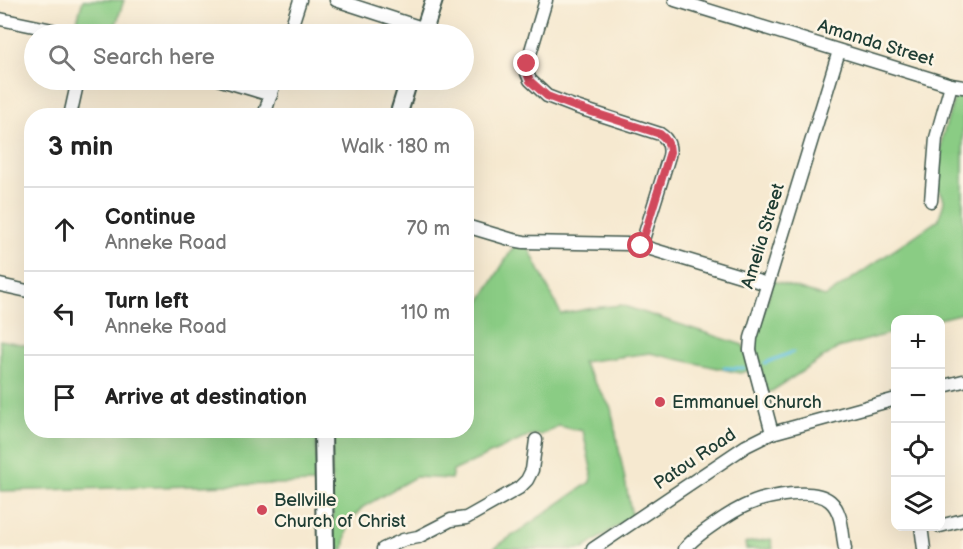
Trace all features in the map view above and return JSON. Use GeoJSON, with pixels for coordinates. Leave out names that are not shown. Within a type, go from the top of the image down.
{"type":"FeatureCollection","features":[{"type":"Feature","properties":{"kind":"street"},"geometry":{"type":"LineString","coordinates":[[292,24],[300,0]]}},
{"type":"Feature","properties":{"kind":"street"},"geometry":{"type":"LineString","coordinates":[[336,0],[402,24]]}},
{"type":"Feature","properties":{"kind":"street"},"geometry":{"type":"LineString","coordinates":[[426,24],[434,0]]}},
{"type":"Feature","properties":{"kind":"street"},"geometry":{"type":"LineString","coordinates":[[546,0],[527,64],[530,81],[555,100],[660,134],[669,143],[670,152],[641,246]]}},
{"type":"Feature","properties":{"kind":"street","name":"Amanda Street"},"geometry":{"type":"LineString","coordinates":[[675,0],[957,86]]}},
{"type":"Feature","properties":{"kind":"street"},"geometry":{"type":"LineString","coordinates":[[0,19],[24,24]]}},
{"type":"Feature","properties":{"kind":"street","name":"Amelia Street"},"geometry":{"type":"LineString","coordinates":[[772,433],[750,345],[754,322],[839,51]]}},
{"type":"Feature","properties":{"kind":"street"},"geometry":{"type":"LineString","coordinates":[[931,201],[936,138],[957,86]]}},
{"type":"Feature","properties":{"kind":"street"},"geometry":{"type":"LineString","coordinates":[[72,108],[76,90]]}},
{"type":"Feature","properties":{"kind":"street"},"geometry":{"type":"LineString","coordinates":[[254,90],[271,95]]}},
{"type":"Feature","properties":{"kind":"street"},"geometry":{"type":"LineString","coordinates":[[267,108],[272,90]]}},
{"type":"Feature","properties":{"kind":"street"},"geometry":{"type":"LineString","coordinates":[[401,108],[407,90]]}},
{"type":"Feature","properties":{"kind":"street"},"geometry":{"type":"LineString","coordinates":[[474,228],[524,242],[641,246],[767,284]]}},
{"type":"Feature","properties":{"kind":"street"},"geometry":{"type":"LineString","coordinates":[[0,285],[24,290]]}},
{"type":"Feature","properties":{"kind":"street"},"geometry":{"type":"LineString","coordinates":[[945,386],[963,381]]}},
{"type":"Feature","properties":{"kind":"street","name":"Patou Road"},"geometry":{"type":"LineString","coordinates":[[593,549],[746,446],[772,433],[891,400]]}},
{"type":"Feature","properties":{"kind":"street"},"geometry":{"type":"LineString","coordinates":[[323,438],[325,549]]}},
{"type":"Feature","properties":{"kind":"street"},"geometry":{"type":"LineString","coordinates":[[383,549],[403,540],[418,537],[451,520],[466,518],[519,488],[527,480],[532,470],[536,440]]}},
{"type":"Feature","properties":{"kind":"street"},"geometry":{"type":"LineString","coordinates":[[685,549],[711,527],[747,504],[777,496],[812,494],[825,497],[837,509],[845,549]]}},
{"type":"Feature","properties":{"kind":"street"},"geometry":{"type":"LineString","coordinates":[[945,524],[963,520]]}},
{"type":"Feature","properties":{"kind":"street"},"geometry":{"type":"LineString","coordinates":[[921,531],[924,549]]}},
{"type":"Feature","properties":{"kind":"green space"},"geometry":{"type":"Polygon","coordinates":[[[83,0],[124,0],[116,24],[76,24],[83,0]]]}},
{"type":"Feature","properties":{"kind":"green space"},"geometry":{"type":"Polygon","coordinates":[[[960,92],[963,92],[963,313],[945,318],[945,315],[891,315],[891,333],[838,348],[767,392],[755,343],[773,281],[825,297],[938,220],[944,200],[938,189],[942,138],[954,99],[960,92]]]}},
{"type":"Feature","properties":{"kind":"green space"},"geometry":{"type":"Polygon","coordinates":[[[514,246],[528,247],[561,314],[621,305],[743,345],[751,370],[740,373],[650,353],[582,362],[611,408],[632,516],[583,549],[493,549],[590,482],[592,473],[583,431],[558,426],[541,435],[531,435],[453,471],[451,479],[415,477],[363,507],[348,523],[344,549],[333,549],[331,438],[474,438],[474,312],[514,246]]]}},
{"type":"Feature","properties":{"kind":"green space"},"geometry":{"type":"Polygon","coordinates":[[[0,340],[24,345],[24,438],[316,438],[317,483],[0,491],[0,340]]]}},
{"type":"Feature","properties":{"kind":"green space"},"geometry":{"type":"Polygon","coordinates":[[[771,539],[773,549],[746,549],[745,543],[771,539]]]}},
{"type":"Feature","properties":{"kind":"waterway"},"geometry":{"type":"LineString","coordinates":[[765,363],[793,352]]}},
{"type":"Feature","properties":{"kind":"waterway"},"geometry":{"type":"LineString","coordinates":[[724,368],[744,368]]}},
{"type":"Feature","properties":{"kind":"place","name":"Emmanuel Church"},"geometry":{"type":"Point","coordinates":[660,402]}},
{"type":"Feature","properties":{"kind":"place","name":"Bellville Church of Christ"},"geometry":{"type":"Point","coordinates":[262,510]}},
{"type":"Feature","properties":{"kind":"route"},"geometry":{"type":"LineString","coordinates":[[527,64],[526,69],[530,81],[547,96],[660,134],[669,143],[670,152],[641,246]]}}]}
